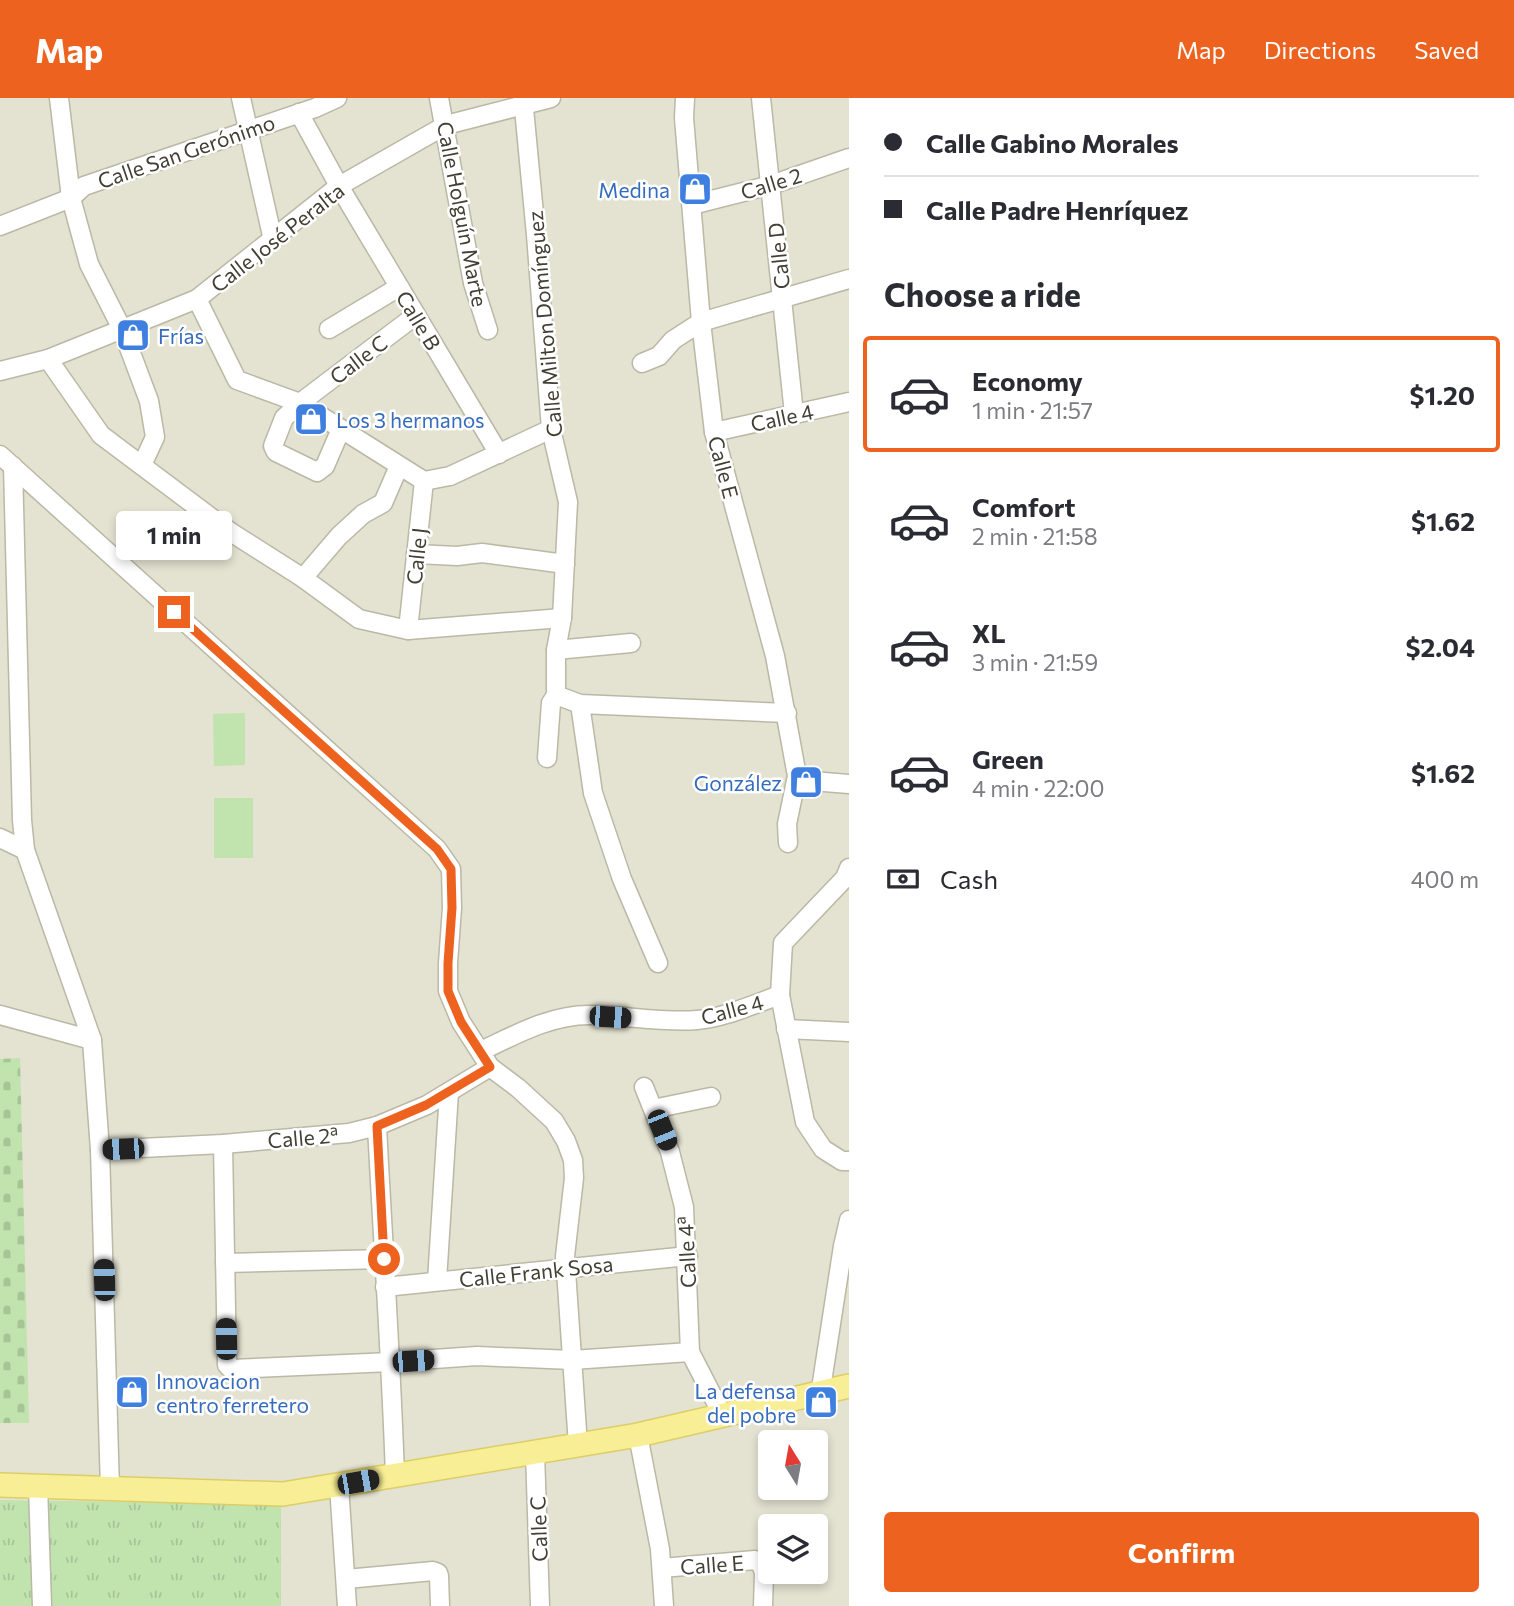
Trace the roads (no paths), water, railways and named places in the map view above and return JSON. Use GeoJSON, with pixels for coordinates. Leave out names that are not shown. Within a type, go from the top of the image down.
{"type":"FeatureCollection","features":[{"type":"Feature","properties":{"kind":"main road"},"geometry":{"type":"LineString","coordinates":[[0,1485],[284,1494],[638,1434],[849,1387]]}},
{"type":"Feature","properties":{"kind":"street"},"geometry":{"type":"LineString","coordinates":[[60,98],[71,198],[89,264],[122,329],[149,401],[155,437],[142,466]]}},
{"type":"Feature","properties":{"kind":"street"},"geometry":{"type":"LineString","coordinates":[[241,98],[273,240]]}},
{"type":"Feature","properties":{"kind":"street","name":"Calle San Gerónimo"},"geometry":{"type":"LineString","coordinates":[[0,226],[71,198],[84,186],[337,98]]}},
{"type":"Feature","properties":{"kind":"street","name":"Calle Holguín Marte"},"geometry":{"type":"LineString","coordinates":[[439,98],[473,283],[488,330]]}},
{"type":"Feature","properties":{"kind":"street","name":"Calle José Peralta"},"geometry":{"type":"LineString","coordinates":[[0,371],[48,359],[197,299],[339,186],[446,125],[523,102],[551,98]]}},
{"type":"Feature","properties":{"kind":"street","name":"Calle D"},"geometry":{"type":"LineString","coordinates":[[761,98],[794,414]]}},
{"type":"Feature","properties":{"kind":"street","name":"Calle E"},"geometry":{"type":"LineString","coordinates":[[689,99],[684,118],[701,322],[714,432],[775,656],[797,776]]}},
{"type":"Feature","properties":{"kind":"street","name":"Calle Milton Domínguez"},"geometry":{"type":"LineString","coordinates":[[523,102],[537,235],[551,429],[568,502],[562,618],[556,650],[556,695],[551,703],[547,758]]}},
{"type":"Feature","properties":{"kind":"street","name":"Calle B"},"geometry":{"type":"LineString","coordinates":[[299,113],[339,186],[499,454]]}},
{"type":"Feature","properties":{"kind":"street","name":"Calle 2"},"geometry":{"type":"LineString","coordinates":[[692,205],[771,185],[849,158]]}},
{"type":"Feature","properties":{"kind":"street"},"geometry":{"type":"LineString","coordinates":[[642,363],[659,356],[673,340],[701,322],[849,279]]}},
{"type":"Feature","properties":{"kind":"street"},"geometry":{"type":"LineString","coordinates":[[329,329],[399,286]]}},
{"type":"Feature","properties":{"kind":"street"},"geometry":{"type":"LineString","coordinates":[[197,299],[236,380],[300,403],[424,481],[450,477],[551,429]]}},
{"type":"Feature","properties":{"kind":"street","name":"Calle C"},"geometry":{"type":"LineString","coordinates":[[341,429],[322,470],[317,472],[276,452],[273,446],[284,418],[300,403],[416,315]]}},
{"type":"Feature","properties":{"kind":"street"},"geometry":{"type":"LineString","coordinates":[[48,359],[102,435],[229,531],[359,619],[408,630],[562,618]]}},
{"type":"Feature","properties":{"kind":"street","name":"Calle 4"},"geometry":{"type":"LineString","coordinates":[[714,432],[849,402]]}},
{"type":"Feature","properties":{"kind":"street"},"geometry":{"type":"LineString","coordinates":[[6,461],[9,641],[26,850],[92,1040],[100,1150],[110,1489]]}},
{"type":"Feature","properties":{"kind":"street"},"geometry":{"type":"LineString","coordinates":[[6,461],[437,849],[451,869],[448,991],[461,1022],[486,1059],[554,1121],[573,1160],[574,1178],[566,1268],[578,1445]]}},
{"type":"Feature","properties":{"kind":"street"},"geometry":{"type":"LineString","coordinates":[[303,579],[339,536],[363,514],[383,503],[400,466]]}},
{"type":"Feature","properties":{"kind":"street","name":"Calle J"},"geometry":{"type":"LineString","coordinates":[[408,630],[424,481]]}},
{"type":"Feature","properties":{"kind":"street"},"geometry":{"type":"LineString","coordinates":[[416,554],[457,556],[482,553],[565,564]]}},
{"type":"Feature","properties":{"kind":"street"},"geometry":{"type":"LineString","coordinates":[[556,650],[632,643]]}},
{"type":"Feature","properties":{"kind":"street"},"geometry":{"type":"LineString","coordinates":[[556,695],[580,704],[786,713]]}},
{"type":"Feature","properties":{"kind":"street"},"geometry":{"type":"LineString","coordinates":[[580,704],[593,793],[622,879],[658,963]]}},
{"type":"Feature","properties":{"kind":"street"},"geometry":{"type":"LineString","coordinates":[[788,843],[787,824],[797,776],[812,781],[849,783]]}},
{"type":"Feature","properties":{"kind":"street"},"geometry":{"type":"LineString","coordinates":[[0,838],[26,850]]}},
{"type":"Feature","properties":{"kind":"street"},"geometry":{"type":"LineString","coordinates":[[849,868],[845,878],[783,943],[780,995],[805,1122],[823,1149],[842,1161],[849,1161]]}},
{"type":"Feature","properties":{"kind":"street","name":"Calle 4"},"geometry":{"type":"LineString","coordinates":[[486,1059],[536,1025],[567,1018],[587,1015],[701,1020],[780,995]]}},
{"type":"Feature","properties":{"kind":"street"},"geometry":{"type":"LineString","coordinates":[[0,1014],[92,1040]]}},
{"type":"Feature","properties":{"kind":"street"},"geometry":{"type":"LineString","coordinates":[[786,1029],[849,1032]]}},
{"type":"Feature","properties":{"kind":"street","name":"Calle 2ª"},"geometry":{"type":"LineString","coordinates":[[100,1150],[223,1144],[349,1133],[377,1126],[426,1105],[449,1092],[486,1059]]}},
{"type":"Feature","properties":{"kind":"street","name":"Calle 4ª"},"geometry":{"type":"LineString","coordinates":[[644,1087],[670,1152],[684,1207],[690,1352],[723,1416]]}},
{"type":"Feature","properties":{"kind":"street"},"geometry":{"type":"LineString","coordinates":[[437,1280],[449,1092]]}},
{"type":"Feature","properties":{"kind":"street"},"geometry":{"type":"LineString","coordinates":[[653,1109],[710,1097]]}},
{"type":"Feature","properties":{"kind":"street"},"geometry":{"type":"LineString","coordinates":[[377,1126],[395,1475]]}},
{"type":"Feature","properties":{"kind":"street"},"geometry":{"type":"LineString","coordinates":[[223,1144],[228,1367],[231,1369],[477,1356],[572,1360],[690,1352]]}},
{"type":"Feature","properties":{"kind":"street"},"geometry":{"type":"LineString","coordinates":[[820,1395],[842,1246],[849,1220]]}},
{"type":"Feature","properties":{"kind":"street","name":"Calle Frank Sosa"},"geometry":{"type":"LineString","coordinates":[[385,1287],[688,1256]]}},
{"type":"Feature","properties":{"kind":"street"},"geometry":{"type":"LineString","coordinates":[[225,1263],[384,1259]]}},
{"type":"Feature","properties":{"kind":"street"},"geometry":{"type":"LineString","coordinates":[[638,1434],[660,1549],[664,1606]]}},
{"type":"Feature","properties":{"kind":"street","name":"Calle C"},"geometry":{"type":"LineString","coordinates":[[535,1452],[540,1606]]}},
{"type":"Feature","properties":{"kind":"street"},"geometry":{"type":"LineString","coordinates":[[339,1485],[347,1606]]}},
{"type":"Feature","properties":{"kind":"street"},"geometry":{"type":"LineString","coordinates":[[38,1486],[42,1606]]}},
{"type":"Feature","properties":{"kind":"street","name":"Calle E"},"geometry":{"type":"LineString","coordinates":[[662,1567],[755,1560],[761,1564],[765,1573],[764,1606]]}},
{"type":"Feature","properties":{"kind":"street"},"geometry":{"type":"LineString","coordinates":[[346,1579],[433,1571],[439,1576],[440,1606]]}},
{"type":"Feature","properties":{"kind":"place","name":"Medina"},"geometry":{"type":"Point","coordinates":[695,189]}},
{"type":"Feature","properties":{"kind":"place","name":"Frías"},"geometry":{"type":"Point","coordinates":[133,335]}},
{"type":"Feature","properties":{"kind":"place","name":"Los 3 hermanos"},"geometry":{"type":"Point","coordinates":[311,419]}},
{"type":"Feature","properties":{"kind":"place","name":"González"},"geometry":{"type":"Point","coordinates":[806,782]}},
{"type":"Feature","properties":{"kind":"place","name":"Innovacion centro ferretero"},"geometry":{"type":"Point","coordinates":[132,1392]}},
{"type":"Feature","properties":{"kind":"place","name":"La defensa del pobre"},"geometry":{"type":"Point","coordinates":[821,1402]}}]}
